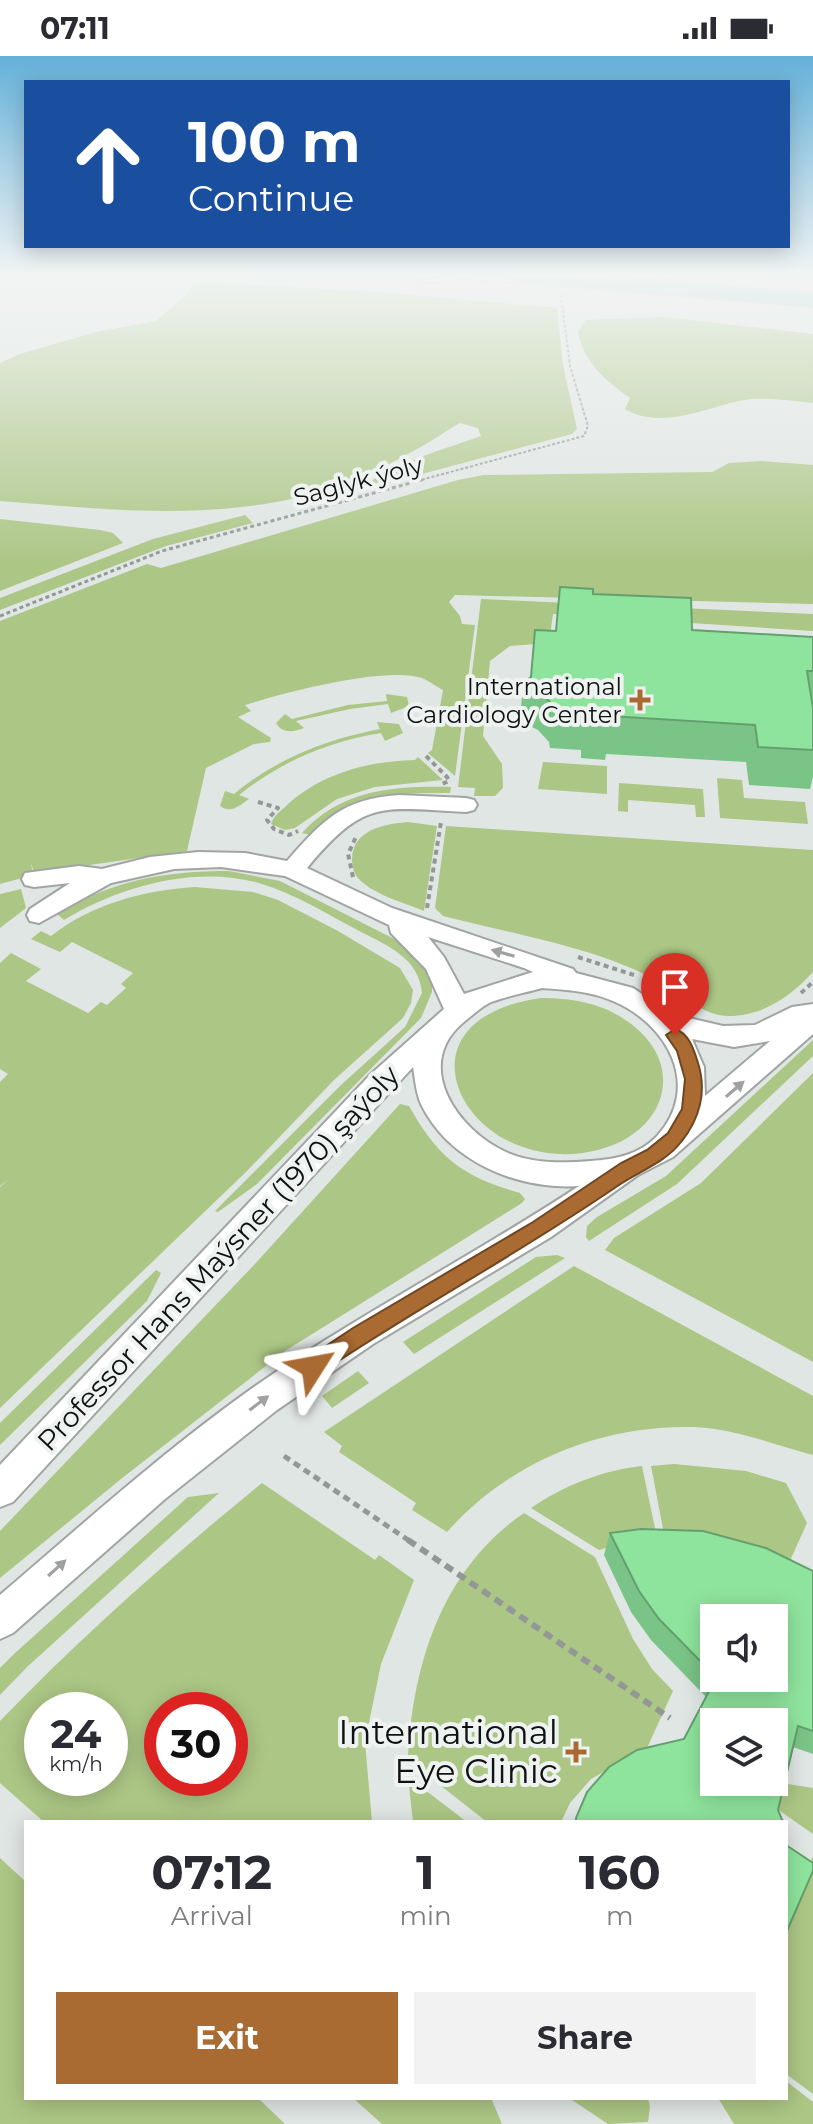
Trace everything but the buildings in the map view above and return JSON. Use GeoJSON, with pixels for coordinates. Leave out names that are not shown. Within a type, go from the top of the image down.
{"type":"FeatureCollection","features":[{"type":"Feature","properties":{"kind":"street"},"geometry":{"type":"LineString","coordinates":[[292,870],[329,830],[360,808],[466,805]]}},
{"type":"Feature","properties":{"kind":"street"},"geometry":{"type":"LineString","coordinates":[[39,915],[101,877],[184,859],[245,859],[292,870],[383,914],[533,962],[574,968],[639,1003],[665,1022],[685,1049],[694,1079],[691,1110],[674,1138]]}},
{"type":"Feature","properties":{"kind":"street"},"geometry":{"type":"LineString","coordinates":[[34,879],[79,874],[101,877]]}},
{"type":"Feature","properties":{"kind":"street"},"geometry":{"type":"LineString","coordinates":[[383,914],[419,941],[434,957],[448,983],[448,1018]]}},
{"type":"Feature","properties":{"kind":"street"},"geometry":{"type":"LineString","coordinates":[[574,968],[481,993],[448,1018],[428,1053],[426,1080],[434,1107],[453,1132],[480,1154],[514,1169],[552,1177],[591,1177],[627,1169]]}},
{"type":"Feature","properties":{"kind":"street"},"geometry":{"type":"LineString","coordinates":[[665,1022],[719,1035],[742,1037],[757,1035],[806,1010]]}},
{"type":"Feature","properties":{"kind":"street"},"geometry":{"type":"LineString","coordinates":[[0,1620],[139,1497],[265,1399],[361,1334],[540,1228],[627,1169],[654,1156],[806,1010]]}},
{"type":"Feature","properties":{"kind":"street","name":"Professor Hans Maýsner (1970) şaýoly"},"geometry":{"type":"LineString","coordinates":[[0,1490],[381,1081],[448,1018]]}},
{"type":"Feature","properties":{"kind":"path","name":"Saglyk ýoly"},"geometry":{"type":"LineString","coordinates":[[0,616],[162,551],[584,436],[588,426],[572,372]]}},
{"type":"Feature","properties":{"kind":"path"},"geometry":{"type":"LineString","coordinates":[[426,915],[442,820],[431,819]]}},
{"type":"Feature","properties":{"kind":"path"},"geometry":{"type":"LineString","coordinates":[[356,880],[350,873],[348,854],[360,833]]}},
{"type":"Feature","properties":{"kind":"path"},"geometry":{"type":"LineString","coordinates":[[574,968],[629,972],[692,1008]]}},
{"type":"Feature","properties":{"kind":"path"},"geometry":{"type":"LineString","coordinates":[[806,1010],[813,982]]}},
{"type":"Feature","properties":{"kind":"path"},"geometry":{"type":"LineString","coordinates":[[284,1456],[670,1718]]}},
{"type":"Feature","properties":{"kind":"green space"},"geometry":{"type":"Polygon","coordinates":[[[0,372],[564,372],[577,429],[572,434],[358,491],[400,465],[481,436],[478,428],[460,423],[377,470],[340,485],[257,505],[172,511],[0,501],[0,372]]]}},
{"type":"Feature","properties":{"kind":"green space"},"geometry":{"type":"Polygon","coordinates":[[[599,372],[813,372],[813,403],[748,400],[682,416],[653,418],[625,409],[630,398],[599,372]]]}},
{"type":"Feature","properties":{"kind":"green space"},"geometry":{"type":"Polygon","coordinates":[[[762,461],[813,465],[813,604],[455,595],[449,602],[462,624],[475,625],[455,776],[428,753],[432,750],[443,690],[422,678],[405,675],[360,678],[308,688],[245,705],[251,711],[238,717],[271,738],[270,742],[254,744],[206,768],[187,851],[34,873],[31,863],[33,875],[0,884],[0,621],[147,564],[161,568],[458,480],[483,475],[712,472],[729,463],[762,461]]]}},
{"type":"Feature","properties":{"kind":"green space"},"geometry":{"type":"Polygon","coordinates":[[[245,515],[253,523],[166,546],[0,610],[0,598],[153,539],[245,515]]]}},
{"type":"Feature","properties":{"kind":"green space"},"geometry":{"type":"Polygon","coordinates":[[[0,519],[100,530],[113,533],[123,543],[0,591],[0,519]]]}},
{"type":"Feature","properties":{"kind":"green space"},"geometry":{"type":"Polygon","coordinates":[[[481,599],[813,614],[813,631],[553,614],[549,643],[510,646],[490,661],[483,736],[502,764],[503,788],[495,796],[474,796],[475,788],[458,787],[481,599]]]}},
{"type":"Feature","properties":{"kind":"green space"},"geometry":{"type":"Polygon","coordinates":[[[386,694],[407,697],[409,706],[391,713],[388,704],[350,709],[296,721],[304,728],[292,731],[282,729],[276,723],[285,714],[292,719],[348,705],[387,701],[386,694]]]}},
{"type":"Feature","properties":{"kind":"green space"},"geometry":{"type":"Polygon","coordinates":[[[377,722],[399,724],[403,733],[385,741],[381,733],[361,737],[306,755],[272,772],[239,795],[249,799],[238,806],[228,809],[220,806],[225,791],[234,794],[268,770],[302,752],[380,729],[377,722]]]}},
{"type":"Feature","properties":{"kind":"green space"},"geometry":{"type":"Polygon","coordinates":[[[418,757],[443,780],[375,787],[337,799],[295,828],[285,830],[271,824],[278,813],[301,794],[331,777],[364,766],[415,760],[418,757]]]}},
{"type":"Feature","properties":{"kind":"green space"},"geometry":{"type":"Polygon","coordinates":[[[543,762],[607,766],[607,794],[538,789],[543,762]]]}},
{"type":"Feature","properties":{"kind":"green space"},"geometry":{"type":"Polygon","coordinates":[[[717,778],[742,780],[744,798],[805,802],[808,824],[720,818],[717,778]]]}},
{"type":"Feature","properties":{"kind":"green space"},"geometry":{"type":"Polygon","coordinates":[[[619,783],[703,789],[705,817],[696,817],[695,805],[628,800],[628,812],[618,811],[619,783]]]}},
{"type":"Feature","properties":{"kind":"green space"},"geometry":{"type":"Polygon","coordinates":[[[451,787],[450,793],[392,795],[375,799],[343,811],[311,835],[302,833],[334,807],[370,793],[451,787]]]}},
{"type":"Feature","properties":{"kind":"green space"},"geometry":{"type":"Polygon","coordinates":[[[408,822],[437,826],[424,911],[371,889],[357,877],[353,866],[354,849],[364,835],[390,824],[408,822]]]}},
{"type":"Feature","properties":{"kind":"green space"},"geometry":{"type":"Polygon","coordinates":[[[446,826],[813,850],[813,972],[776,1003],[741,1015],[719,1015],[701,1008],[658,981],[608,959],[553,942],[443,916],[435,908],[446,826]]]}},
{"type":"Feature","properties":{"kind":"green space"},"geometry":{"type":"Polygon","coordinates":[[[229,871],[280,881],[412,948],[432,980],[432,992],[421,1018],[257,1184],[218,1212],[215,1211],[341,1085],[405,1027],[422,993],[415,971],[391,948],[288,894],[237,878],[212,876],[160,882],[109,897],[64,920],[57,914],[119,885],[183,873],[229,871]]]}},
{"type":"Feature","properties":{"kind":"green space"},"geometry":{"type":"Polygon","coordinates":[[[195,887],[253,892],[278,900],[338,931],[400,968],[413,990],[411,1003],[403,1018],[334,1080],[246,1172],[0,1408],[0,1187],[9,1179],[0,1186],[0,1082],[8,1074],[0,1069],[0,963],[11,953],[41,969],[26,981],[88,1013],[101,1002],[107,1005],[126,988],[121,984],[133,973],[72,942],[60,952],[31,939],[41,931],[51,936],[84,915],[119,901],[157,891],[195,887]]]}},
{"type":"Feature","properties":{"kind":"green space"},"geometry":{"type":"Polygon","coordinates":[[[21,889],[26,908],[0,928],[0,894],[21,889]]]}},
{"type":"Feature","properties":{"kind":"green space"},"geometry":{"type":"Polygon","coordinates":[[[541,998],[586,1003],[607,1010],[627,1021],[646,1038],[658,1057],[663,1076],[661,1095],[653,1113],[640,1129],[598,1150],[552,1154],[512,1143],[481,1122],[461,1094],[455,1064],[464,1036],[492,1012],[541,998]]]}},
{"type":"Feature","properties":{"kind":"green space"},"geometry":{"type":"Polygon","coordinates":[[[813,1040],[813,1056],[677,1184],[589,1241],[586,1237],[587,1226],[597,1217],[666,1176],[813,1040]]]}},
{"type":"Feature","properties":{"kind":"green space"},"geometry":{"type":"Polygon","coordinates":[[[813,1073],[813,1362],[605,1250],[614,1238],[701,1183],[813,1073]]]}},
{"type":"Feature","properties":{"kind":"green space"},"geometry":{"type":"Polygon","coordinates":[[[400,1104],[409,1106],[431,1139],[454,1163],[483,1180],[520,1193],[525,1199],[522,1203],[285,1351],[0,1578],[0,1531],[253,1266],[400,1104]]]}},
{"type":"Feature","properties":{"kind":"green space"},"geometry":{"type":"Polygon","coordinates":[[[557,1255],[565,1258],[414,1354],[403,1342],[536,1257],[557,1255]]]}},
{"type":"Feature","properties":{"kind":"green space"},"geometry":{"type":"Polygon","coordinates":[[[574,1266],[813,1396],[813,1455],[708,1428],[658,1428],[624,1433],[558,1452],[528,1467],[472,1507],[447,1532],[412,1510],[416,1503],[339,1452],[342,1446],[324,1432],[574,1266]]]}},
{"type":"Feature","properties":{"kind":"green space"},"geometry":{"type":"Polygon","coordinates":[[[156,1270],[161,1273],[147,1301],[0,1445],[0,1423],[156,1270]]]}},
{"type":"Feature","properties":{"kind":"green space"},"geometry":{"type":"Polygon","coordinates":[[[358,1371],[369,1383],[332,1408],[322,1396],[358,1371]]]}},
{"type":"Feature","properties":{"kind":"green space"},"geometry":{"type":"Polygon","coordinates":[[[674,1464],[746,1471],[786,1483],[807,1523],[789,1563],[664,1534],[651,1466],[674,1464]]]}},
{"type":"Feature","properties":{"kind":"green space"},"geometry":{"type":"Polygon","coordinates":[[[642,1466],[656,1533],[599,1550],[531,1508],[584,1480],[642,1466]]]}},
{"type":"Feature","properties":{"kind":"green space"},"geometry":{"type":"Polygon","coordinates":[[[262,1483],[375,1560],[379,1555],[414,1580],[381,1664],[365,1742],[372,1820],[42,1820],[0,1783],[0,1721],[24,1696],[24,1796],[128,1796],[128,1692],[28,1692],[95,1628],[262,1483]]]}},
{"type":"Feature","properties":{"kind":"green space"},"geometry":{"type":"Polygon","coordinates":[[[219,1493],[0,1695],[0,1668],[14,1654],[188,1497],[219,1493]]]}},
{"type":"Feature","properties":{"kind":"green space"},"geometry":{"type":"Polygon","coordinates":[[[524,1513],[595,1557],[633,1639],[652,1669],[673,1691],[647,1748],[591,1779],[570,1803],[562,1820],[484,1820],[408,1760],[416,1690],[437,1622],[452,1591],[472,1562],[496,1536],[524,1513]]]}},
{"type":"Feature","properties":{"kind":"green space"},"geometry":{"type":"Polygon","coordinates":[[[408,1777],[464,1820],[413,1820],[408,1777]]]}},
{"type":"Feature","properties":{"kind":"green space"},"geometry":{"type":"Polygon","coordinates":[[[788,1784],[813,1788],[813,1834],[777,1809],[783,1796],[788,1796],[788,1784]]]}},
{"type":"Feature","properties":{"kind":"green space"},"geometry":{"type":"Polygon","coordinates":[[[813,1856],[813,2094],[788,2075],[788,1915],[813,1856]]]}},
{"type":"Feature","properties":{"kind":"green space"},"geometry":{"type":"Polygon","coordinates":[[[0,1858],[24,1880],[24,2100],[260,2100],[285,2124],[0,2124],[0,1858]]]}},
{"type":"Feature","properties":{"kind":"green space"},"geometry":{"type":"Polygon","coordinates":[[[788,2083],[813,2102],[813,2124],[734,2124],[719,2100],[788,2100],[788,2083]]]}},
{"type":"Feature","properties":{"kind":"green space"},"geometry":{"type":"Polygon","coordinates":[[[355,2100],[492,2100],[502,2124],[382,2124],[355,2100]]]}},
{"type":"Feature","properties":{"kind":"green space"},"geometry":{"type":"Polygon","coordinates":[[[572,2100],[648,2100],[648,2122],[608,2124],[572,2100]]]}},
{"type":"Feature","properties":{"kind":"place","name":"International Cardiology Center"},"geometry":{"type":"Point","coordinates":[640,700]}},
{"type":"Feature","properties":{"kind":"place","name":"International Eye Clinic"},"geometry":{"type":"Point","coordinates":[576,1752]}},
{"type":"Feature","properties":{"kind":"route"},"geometry":{"type":"LineString","coordinates":[[313,1367],[361,1334],[540,1228],[627,1169],[654,1156],[674,1138],[691,1110],[694,1079],[685,1049],[675,1035]]}}]}
